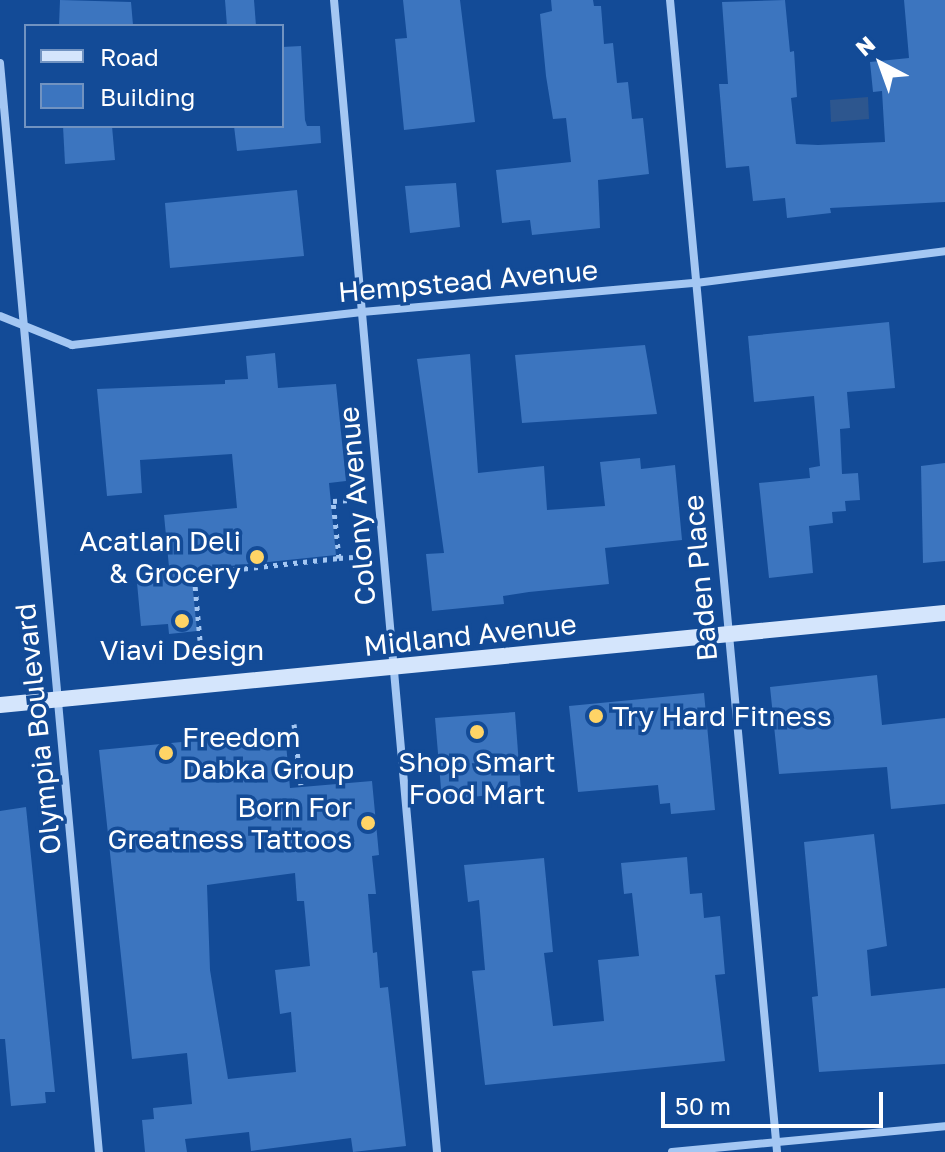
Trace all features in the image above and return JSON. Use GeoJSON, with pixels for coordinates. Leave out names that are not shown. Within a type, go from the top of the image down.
{"type":"FeatureCollection","features":[{"type":"Feature","properties":{"kind":"main road","name":"Midland Avenue"},"geometry":{"type":"LineString","coordinates":[[0,705],[945,613]]}},
{"type":"Feature","properties":{"kind":"street","name":"Colony Avenue"},"geometry":{"type":"LineString","coordinates":[[334,0],[437,1152]]}},
{"type":"Feature","properties":{"kind":"street","name":"Baden Place"},"geometry":{"type":"LineString","coordinates":[[670,0],[726,635],[776,1147]]}},
{"type":"Feature","properties":{"kind":"street","name":"Olympia Boulevard"},"geometry":{"type":"LineString","coordinates":[[0,63],[99,1152]]}},
{"type":"Feature","properties":{"kind":"street","name":"Hempstead Avenue"},"geometry":{"type":"LineString","coordinates":[[0,316],[72,345],[362,312],[696,283],[945,251]]}},
{"type":"Feature","properties":{"kind":"street"},"geometry":{"type":"LineString","coordinates":[[672,1152],[776,1147],[945,1126]]}},
{"type":"Feature","properties":{"kind":"path"},"geometry":{"type":"LineString","coordinates":[[339,558],[333,501],[351,500]]}},
{"type":"Feature","properties":{"kind":"path"},"geometry":{"type":"LineString","coordinates":[[200,640],[194,574],[353,557]]}},
{"type":"Feature","properties":{"kind":"path"},"geometry":{"type":"LineString","coordinates":[[294,724],[301,785]]}},
{"type":"Feature","properties":{"kind":"water"},"geometry":{"type":"Polygon","coordinates":[[[868,97],[869,119],[831,122],[830,100],[868,97]]]}},
{"type":"Feature","properties":{"kind":"building"},"geometry":{"type":"Polygon","coordinates":[[[60,0],[131,2],[133,24],[59,24],[60,0]]]}},
{"type":"Feature","properties":{"kind":"building"},"geometry":{"type":"Polygon","coordinates":[[[225,0],[254,0],[256,24],[227,24],[225,0]]]}},
{"type":"Feature","properties":{"kind":"building"},"geometry":{"type":"Polygon","coordinates":[[[403,0],[460,0],[475,122],[404,130],[395,39],[407,38],[403,0]]]}},
{"type":"Feature","properties":{"kind":"building"},"geometry":{"type":"Polygon","coordinates":[[[551,0],[593,0],[594,6],[601,6],[604,44],[613,43],[617,83],[628,82],[632,119],[643,118],[649,174],[598,180],[600,228],[532,235],[530,220],[502,223],[496,170],[571,162],[566,118],[553,119],[546,76],[540,14],[552,11],[551,0]]]}},
{"type":"Feature","properties":{"kind":"building"},"geometry":{"type":"Polygon","coordinates":[[[785,0],[790,52],[794,51],[797,97],[791,98],[796,144],[818,145],[885,142],[882,91],[873,92],[870,62],[909,58],[904,0],[945,0],[945,202],[830,208],[831,213],[787,218],[785,198],[753,201],[749,166],[726,168],[719,84],[728,84],[722,2],[785,0]]]}},
{"type":"Feature","properties":{"kind":"building"},"geometry":{"type":"Polygon","coordinates":[[[301,46],[305,120],[307,126],[320,126],[321,143],[237,151],[234,128],[284,128],[284,47],[301,46]]]}},
{"type":"Feature","properties":{"kind":"building"},"geometry":{"type":"Polygon","coordinates":[[[63,128],[112,128],[115,160],[65,164],[63,128]]]}},
{"type":"Feature","properties":{"kind":"building"},"geometry":{"type":"Polygon","coordinates":[[[456,183],[460,227],[410,233],[405,186],[456,183]]]}},
{"type":"Feature","properties":{"kind":"building"},"geometry":{"type":"Polygon","coordinates":[[[297,190],[304,256],[170,268],[165,203],[297,190]]]}},
{"type":"Feature","properties":{"kind":"building"},"geometry":{"type":"Polygon","coordinates":[[[889,322],[895,388],[847,392],[850,428],[840,429],[842,474],[858,473],[860,500],[845,501],[846,511],[832,512],[833,523],[809,526],[813,573],[769,578],[759,483],[810,478],[809,468],[820,466],[814,396],[754,402],[748,336],[889,322]]]}},
{"type":"Feature","properties":{"kind":"building"},"geometry":{"type":"Polygon","coordinates":[[[645,345],[657,414],[522,423],[515,355],[645,345]]]}},
{"type":"Feature","properties":{"kind":"building"},"geometry":{"type":"Polygon","coordinates":[[[275,353],[278,388],[336,384],[346,481],[329,483],[336,555],[191,570],[197,631],[169,634],[168,624],[141,626],[136,572],[169,567],[164,515],[237,508],[232,454],[140,460],[142,493],[107,496],[97,389],[225,384],[225,380],[248,379],[246,356],[275,353]]]}},
{"type":"Feature","properties":{"kind":"building"},"geometry":{"type":"Polygon","coordinates":[[[470,354],[478,473],[544,466],[547,510],[605,506],[600,462],[640,458],[641,469],[675,465],[682,540],[605,548],[609,584],[529,592],[503,596],[504,604],[432,611],[426,554],[444,553],[417,359],[470,354]]]}},
{"type":"Feature","properties":{"kind":"building"},"geometry":{"type":"Polygon","coordinates":[[[945,463],[945,561],[923,563],[921,466],[945,463]]]}},
{"type":"Feature","properties":{"kind":"building"},"geometry":{"type":"Polygon","coordinates":[[[877,675],[882,725],[945,718],[945,804],[891,809],[887,767],[779,774],[770,687],[877,675]]]}},
{"type":"Feature","properties":{"kind":"building"},"geometry":{"type":"Polygon","coordinates":[[[704,693],[715,810],[671,814],[670,803],[660,804],[658,785],[578,792],[569,706],[704,693]]]}},
{"type":"Feature","properties":{"kind":"building"},"geometry":{"type":"Polygon","coordinates":[[[515,712],[521,792],[442,800],[435,718],[515,712]]]}},
{"type":"Feature","properties":{"kind":"building"},"geometry":{"type":"Polygon","coordinates":[[[285,732],[290,788],[372,781],[379,855],[372,856],[376,894],[368,894],[373,953],[377,952],[380,988],[388,987],[406,1146],[353,1152],[351,1138],[251,1151],[249,1132],[185,1139],[187,1152],[145,1152],[142,1120],[154,1119],[153,1108],[192,1104],[187,1053],[132,1059],[99,750],[285,732]],[[295,873],[207,885],[210,970],[228,1079],[296,1072],[291,1012],[280,1014],[275,970],[310,966],[304,901],[297,901],[295,873]]]}},
{"type":"Feature","properties":{"kind":"building"},"geometry":{"type":"Polygon","coordinates":[[[26,807],[55,1092],[45,1092],[46,1103],[11,1106],[5,1039],[0,1039],[0,811],[26,807]]]}},
{"type":"Feature","properties":{"kind":"building"},"geometry":{"type":"Polygon","coordinates":[[[874,834],[887,946],[867,950],[871,996],[945,988],[945,1064],[819,1072],[812,997],[818,996],[804,842],[874,834]]]}},
{"type":"Feature","properties":{"kind":"building"},"geometry":{"type":"Polygon","coordinates":[[[687,857],[690,894],[702,893],[704,918],[720,916],[725,974],[715,975],[725,1061],[485,1085],[472,971],[485,970],[479,900],[468,902],[464,865],[544,858],[553,952],[544,953],[553,1026],[604,1021],[598,960],[639,956],[632,893],[624,894],[621,863],[687,857]]]}},
{"type":"Feature","properties":{"kind":"place","name":"Acatlan Deli & Grocery"},"geometry":{"type":"Point","coordinates":[257,557]}},
{"type":"Feature","properties":{"kind":"place","name":"Viavi Design"},"geometry":{"type":"Point","coordinates":[182,621]}},
{"type":"Feature","properties":{"kind":"place","name":"Try Hard Fitness"},"geometry":{"type":"Point","coordinates":[596,716]}},
{"type":"Feature","properties":{"kind":"place","name":"Shop Smart Food Mart"},"geometry":{"type":"Point","coordinates":[477,732]}},
{"type":"Feature","properties":{"kind":"place","name":"Freedom Dabka Group"},"geometry":{"type":"Point","coordinates":[166,753]}},
{"type":"Feature","properties":{"kind":"place","name":"Born For Greatness Tattoos"},"geometry":{"type":"Point","coordinates":[368,823]}}]}
